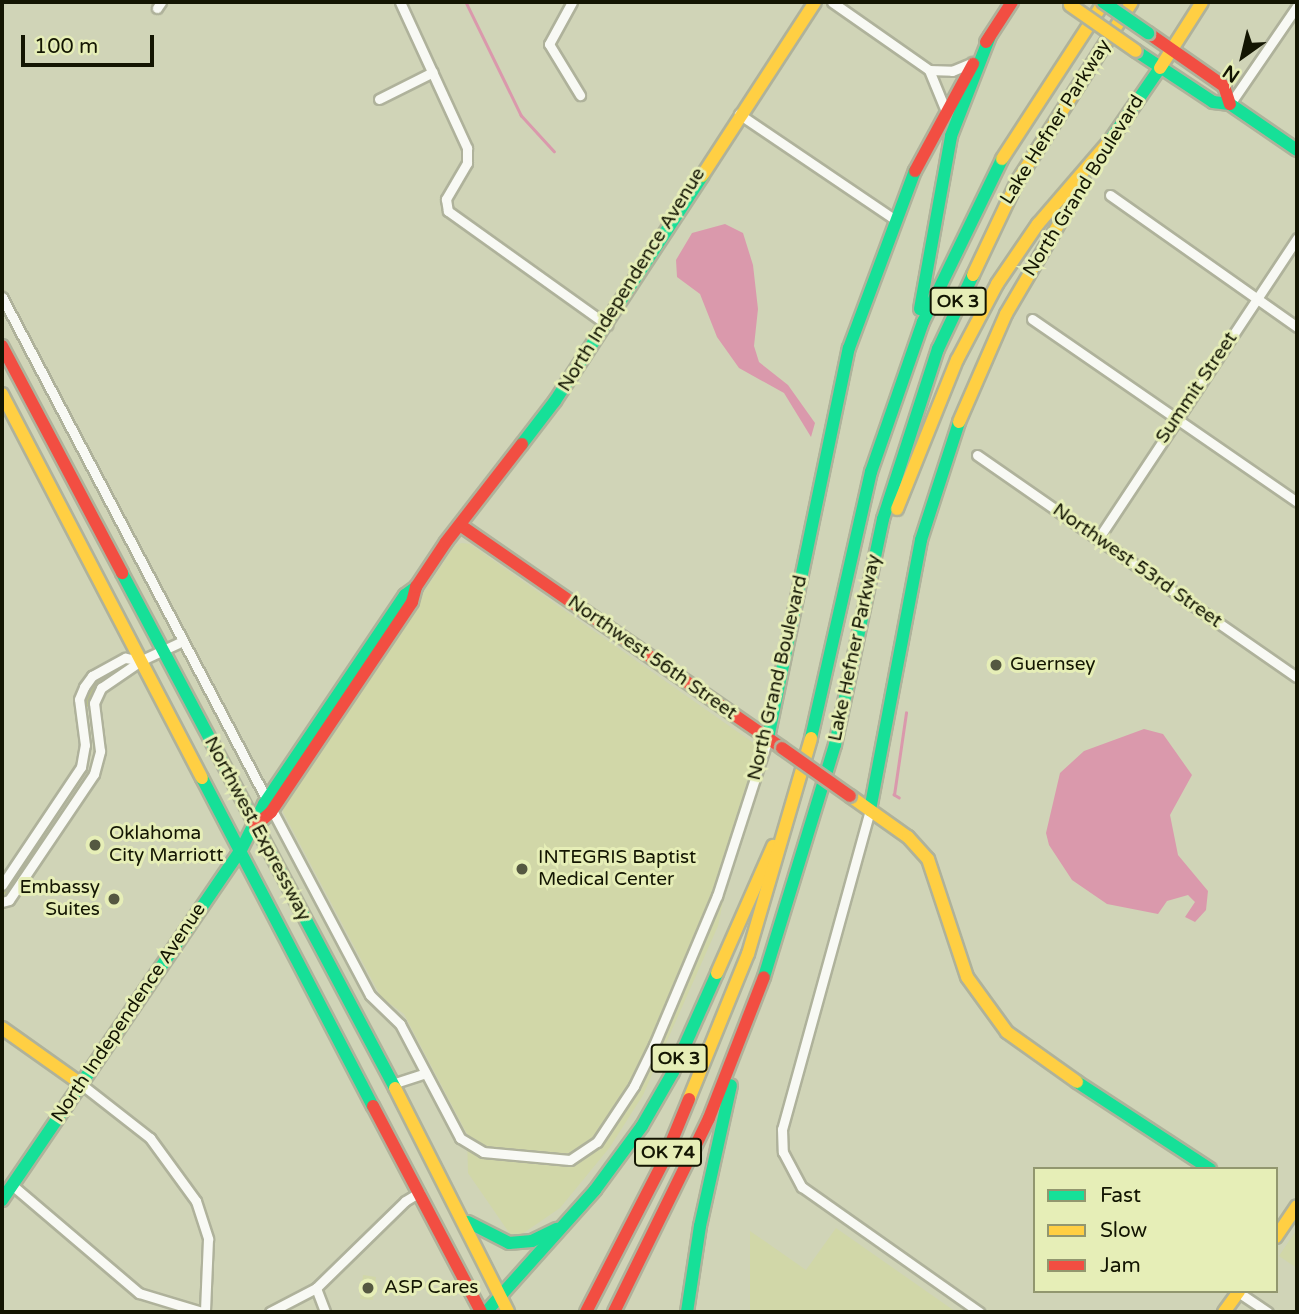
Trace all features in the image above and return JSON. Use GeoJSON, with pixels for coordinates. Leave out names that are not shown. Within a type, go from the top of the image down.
{"type":"FeatureCollection","features":[{"type":"Feature","properties":{"kind":"main road","name":"North Independence Avenue"},"geometry":{"type":"LineString","coordinates":[[2,1200],[255,826],[412,602],[416,587],[460,525],[527,441],[607,324],[739,114],[814,2]]}},
{"type":"Feature","properties":{"kind":"main road","name":"North Grand Boulevard"},"geometry":{"type":"LineString","coordinates":[[768,738],[836,400],[864,298],[894,219],[945,109],[1012,2]]}},
{"type":"Feature","properties":{"kind":"main road"},"geometry":{"type":"LineString","coordinates":[[1104,2],[1224,86],[1230,104]]}},
{"type":"Feature","properties":{"kind":"main road","name":"Lake Hefner Parkway"},"geometry":{"type":"LineString","coordinates":[[586,1312],[664,1160],[707,1062],[748,954],[799,789],[859,516],[908,359],[949,262],[998,167],[1104,2]]}},
{"type":"Feature","properties":{"kind":"main road","name":"Lake Hefner Parkway"},"geometry":{"type":"LineString","coordinates":[[614,1312],[691,1160],[735,1057],[814,823],[871,574],[918,401],[974,265],[1050,125],[1132,2]]}},
{"type":"Feature","properties":{"kind":"main road","name":"North Grand Boulevard"},"geometry":{"type":"LineString","coordinates":[[870,810],[921,540],[963,408],[1012,302],[1111,139],[1202,2]]}},
{"type":"Feature","properties":{"kind":"main road"},"geometry":{"type":"LineString","coordinates":[[1068,3],[1160,68],[1213,102],[1230,104],[1297,150]]}},
{"type":"Feature","properties":{"kind":"main road"},"geometry":{"type":"LineString","coordinates":[[908,359],[936,234],[951,136],[989,36]]}},
{"type":"Feature","properties":{"kind":"main road"},"geometry":{"type":"LineString","coordinates":[[871,574],[972,327],[1031,234],[1111,139]]}},
{"type":"Feature","properties":{"kind":"main road","name":"Northwest Expressway"},"geometry":{"type":"LineString","coordinates":[[2,347],[466,1220],[503,1295],[508,1312]]}},
{"type":"Feature","properties":{"kind":"main road","name":"Northwest Expressway"},"geometry":{"type":"LineString","coordinates":[[2,394],[483,1312]]}},
{"type":"Feature","properties":{"kind":"main road","name":"Northwest 56th Street"},"geometry":{"type":"LineString","coordinates":[[460,525],[908,837],[928,859],[967,977],[1007,1031],[1040,1059],[1207,1167]]}},
{"type":"Feature","properties":{"kind":"main road","name":"OK 3"},"geometry":{"type":"LineString","coordinates":[[483,1312],[503,1295],[626,1149],[673,1072],[799,789]]}},
{"type":"Feature","properties":{"kind":"main road"},"geometry":{"type":"LineString","coordinates":[[2,1028],[81,1084]]}},
{"type":"Feature","properties":{"kind":"main road"},"geometry":{"type":"LineString","coordinates":[[351,1056],[378,1082],[392,1084]]}},
{"type":"Feature","properties":{"kind":"main road","name":"OK 3"},"geometry":{"type":"LineString","coordinates":[[687,1312],[735,1057]]}},
{"type":"Feature","properties":{"kind":"main road"},"geometry":{"type":"LineString","coordinates":[[388,1127],[402,1129],[451,1195]]}},
{"type":"Feature","properties":{"kind":"main road"},"geometry":{"type":"LineString","coordinates":[[1282,1218],[1297,1206]]}},
{"type":"Feature","properties":{"kind":"main road"},"geometry":{"type":"LineString","coordinates":[[466,1220],[509,1243],[532,1241],[561,1227]]}},
{"type":"Feature","properties":{"kind":"main road"},"geometry":{"type":"LineString","coordinates":[[1224,1312],[1237,1293]]}},
{"type":"Feature","properties":{"kind":"street"},"geometry":{"type":"LineString","coordinates":[[400,2],[467,148],[467,163],[446,199],[448,211],[607,324]]}},
{"type":"Feature","properties":{"kind":"street"},"geometry":{"type":"LineString","coordinates":[[572,2],[549,44],[580,95]]}},
{"type":"Feature","properties":{"kind":"street"},"geometry":{"type":"LineString","coordinates":[[832,2],[929,69],[952,71],[975,60]]}},
{"type":"Feature","properties":{"kind":"street"},"geometry":{"type":"LineString","coordinates":[[1230,104],[1297,6]]}},
{"type":"Feature","properties":{"kind":"street"},"geometry":{"type":"LineString","coordinates":[[929,69],[945,109]]}},
{"type":"Feature","properties":{"kind":"street"},"geometry":{"type":"LineString","coordinates":[[379,99],[433,72]]}},
{"type":"Feature","properties":{"kind":"street"},"geometry":{"type":"LineString","coordinates":[[739,114],[894,219]]}},
{"type":"Feature","properties":{"kind":"street"},"geometry":{"type":"LineString","coordinates":[[1110,195],[1297,327]]}},
{"type":"Feature","properties":{"kind":"street","name":"Summit Street"},"geometry":{"type":"LineString","coordinates":[[1098,539],[1297,238]]}},
{"type":"Feature","properties":{"kind":"street","name":"Northwest Expressway"},"geometry":{"type":"LineString","coordinates":[[2,297],[370,995],[400,1024],[425,1073]]}},
{"type":"Feature","properties":{"kind":"street"},"geometry":{"type":"LineString","coordinates":[[1032,319],[1297,502]]}},
{"type":"Feature","properties":{"kind":"street","name":"Northwest 53rd Street"},"geometry":{"type":"LineString","coordinates":[[977,455],[1297,677]]}},
{"type":"Feature","properties":{"kind":"street"},"geometry":{"type":"LineString","coordinates":[[2,902],[9,900],[96,767],[100,751],[94,703],[101,688],[132,671],[142,660],[183,641]]}},
{"type":"Feature","properties":{"kind":"street"},"geometry":{"type":"LineString","coordinates":[[2,885],[83,759],[79,699],[92,676],[125,658],[142,660]]}},
{"type":"Feature","properties":{"kind":"street"},"geometry":{"type":"LineString","coordinates":[[81,717],[97,716]]}},
{"type":"Feature","properties":{"kind":"street","name":"North Grand Boulevard"},"geometry":{"type":"LineString","coordinates":[[425,1073],[455,1130],[472,1147],[570,1160],[586,1153],[634,1086],[675,998],[717,896],[768,738]]}},
{"type":"Feature","properties":{"kind":"street"},"geometry":{"type":"LineString","coordinates":[[83,759],[96,767]]}},
{"type":"Feature","properties":{"kind":"street","name":"North Grand Boulevard"},"geometry":{"type":"LineString","coordinates":[[870,810],[782,1129],[783,1152],[802,1187],[979,1312]]}},
{"type":"Feature","properties":{"kind":"street"},"geometry":{"type":"LineString","coordinates":[[392,1084],[425,1073]]}},
{"type":"Feature","properties":{"kind":"street"},"geometry":{"type":"LineString","coordinates":[[12,1185],[139,1293],[203,1312],[208,1239],[196,1201],[150,1138],[81,1084]]}},
{"type":"Feature","properties":{"kind":"street"},"geometry":{"type":"LineString","coordinates":[[270,1312],[316,1288],[405,1201],[420,1192]]}},
{"type":"Feature","properties":{"kind":"street"},"geometry":{"type":"LineString","coordinates":[[316,1288],[325,1312]]}},
{"type":"Feature","properties":{"kind":"street"},"geometry":{"type":"LineString","coordinates":[[1240,1293],[1268,1312]]}},
{"type":"Feature","properties":{"kind":"shaded area"},"geometry":{"type":"Polygon","coordinates":[[[725,224],[743,233],[753,265],[758,309],[754,346],[759,362],[788,385],[815,423],[811,437],[784,393],[739,368],[717,337],[700,294],[677,277],[676,260],[692,233],[725,224]]]}},
{"type":"Feature","properties":{"kind":"shaded area","name":"INTEGRIS Baptist Medical Center"},"geometry":{"type":"Polygon","coordinates":[[[470,544],[755,744],[718,926],[643,1095],[610,1147],[560,1208],[522,1234],[510,1234],[468,1173],[467,1134],[404,1014],[381,997],[283,812],[283,805],[455,545],[470,544]]]}},
{"type":"Feature","properties":{"kind":"shaded area"},"geometry":{"type":"Polygon","coordinates":[[[134,662],[96,690],[89,707],[84,706],[88,692],[99,680],[134,662]]]}},
{"type":"Feature","properties":{"kind":"shaded area"},"geometry":{"type":"Polygon","coordinates":[[[1144,729],[1163,734],[1192,775],[1170,815],[1178,855],[1208,891],[1206,910],[1195,922],[1185,917],[1195,902],[1188,895],[1167,901],[1158,914],[1107,904],[1072,880],[1049,845],[1046,833],[1060,773],[1084,751],[1144,729]]]}},
{"type":"Feature","properties":{"kind":"shaded area"},"geometry":{"type":"Polygon","coordinates":[[[42,838],[45,840],[5,897],[4,892],[42,838]]]}},
{"type":"Feature","properties":{"kind":"shaded area"},"geometry":{"type":"Polygon","coordinates":[[[836,1228],[956,1312],[750,1312],[750,1231],[806,1270],[836,1228]]]}},
{"type":"Feature","properties":{"kind":"shaded area"},"geometry":{"type":"Polygon","coordinates":[[[1297,1229],[1297,1268],[1279,1256],[1297,1229]]]}},
{"type":"Feature","properties":{"kind":"shaded area","name":"ASP Cares"},"geometry":{"type":"Polygon","coordinates":[[[363,1275],[376,1277],[373,1300],[360,1299],[363,1275]]]}},
{"type":"Feature","properties":{"kind":"waterway"},"geometry":{"type":"LineString","coordinates":[[466,2],[521,115],[554,151]]}},
{"type":"Feature","properties":{"kind":"waterway"},"geometry":{"type":"LineString","coordinates":[[899,798],[894,795],[906,713]]}},
{"type":"Feature","properties":{"kind":"traffic: fast"},"geometry":{"type":"LineString","coordinates":[[1103,2],[1148,33]]}},
{"type":"Feature","properties":{"kind":"traffic: fast"},"geometry":{"type":"LineString","coordinates":[[920,309],[951,136],[990,36]]}},
{"type":"Feature","properties":{"kind":"traffic: fast"},"geometry":{"type":"LineString","coordinates":[[1136,51],[1213,102],[1230,104],[1297,150]]}},
{"type":"Feature","properties":{"kind":"traffic: fast"},"geometry":{"type":"LineString","coordinates":[[1107,145],[1160,68]]}},
{"type":"Feature","properties":{"kind":"traffic: fast"},"geometry":{"type":"LineString","coordinates":[[811,738],[871,472],[923,322],[1002,159]]}},
{"type":"Feature","properties":{"kind":"traffic: fast"},"geometry":{"type":"LineString","coordinates":[[768,738],[849,348],[915,171]]}},
{"type":"Feature","properties":{"kind":"traffic: fast"},"geometry":{"type":"LineString","coordinates":[[522,444],[555,401],[702,176]]}},
{"type":"Feature","properties":{"kind":"traffic: fast"},"geometry":{"type":"LineString","coordinates":[[764,977],[835,745],[883,519],[938,349],[973,275]]}},
{"type":"Feature","properties":{"kind":"traffic: fast"},"geometry":{"type":"LineString","coordinates":[[870,810],[921,540],[959,422]]}},
{"type":"Feature","properties":{"kind":"traffic: fast"},"geometry":{"type":"LineString","coordinates":[[122,573],[395,1088]]}},
{"type":"Feature","properties":{"kind":"traffic: fast"},"geometry":{"type":"LineString","coordinates":[[2,1200],[241,850],[264,804],[405,595],[416,587]]}},
{"type":"Feature","properties":{"kind":"traffic: fast"},"geometry":{"type":"LineString","coordinates":[[202,778],[373,1106]]}},
{"type":"Feature","properties":{"kind":"traffic: fast"},"geometry":{"type":"LineString","coordinates":[[486,1312],[595,1190],[642,1126],[673,1072],[717,973]]}},
{"type":"Feature","properties":{"kind":"traffic: fast"},"geometry":{"type":"LineString","coordinates":[[1077,1082],[1207,1167]]}},
{"type":"Feature","properties":{"kind":"traffic: fast"},"geometry":{"type":"LineString","coordinates":[[687,1312],[700,1226],[731,1085]]}},
{"type":"Feature","properties":{"kind":"traffic: fast"},"geometry":{"type":"LineString","coordinates":[[468,1222],[509,1243],[532,1241],[557,1229]]}},
{"type":"Feature","properties":{"kind":"traffic: slow"},"geometry":{"type":"LineString","coordinates":[[702,176],[815,2]]}},
{"type":"Feature","properties":{"kind":"traffic: slow"},"geometry":{"type":"LineString","coordinates":[[1002,159],[1104,2]]}},
{"type":"Feature","properties":{"kind":"traffic: slow"},"geometry":{"type":"LineString","coordinates":[[973,275],[1018,180],[1132,2]]}},
{"type":"Feature","properties":{"kind":"traffic: slow"},"geometry":{"type":"LineString","coordinates":[[1160,68],[1202,2]]}},
{"type":"Feature","properties":{"kind":"traffic: slow"},"geometry":{"type":"LineString","coordinates":[[1070,5],[1136,51]]}},
{"type":"Feature","properties":{"kind":"traffic: slow"},"geometry":{"type":"LineString","coordinates":[[897,509],[957,360],[997,284],[1038,224],[1111,139]]}},
{"type":"Feature","properties":{"kind":"traffic: slow"},"geometry":{"type":"LineString","coordinates":[[959,422],[1006,314],[1084,181]]}},
{"type":"Feature","properties":{"kind":"traffic: slow"},"geometry":{"type":"LineString","coordinates":[[2,394],[202,778]]}},
{"type":"Feature","properties":{"kind":"traffic: slow"},"geometry":{"type":"LineString","coordinates":[[689,1099],[748,954],[811,738]]}},
{"type":"Feature","properties":{"kind":"traffic: slow"},"geometry":{"type":"LineString","coordinates":[[850,796],[908,837],[928,859],[967,977],[1007,1032],[1077,1082]]}},
{"type":"Feature","properties":{"kind":"traffic: slow"},"geometry":{"type":"LineString","coordinates":[[717,973],[773,846]]}},
{"type":"Feature","properties":{"kind":"traffic: slow"},"geometry":{"type":"LineString","coordinates":[[2,1028],[81,1084]]}},
{"type":"Feature","properties":{"kind":"traffic: slow"},"geometry":{"type":"LineString","coordinates":[[395,1088],[508,1312]]}},
{"type":"Feature","properties":{"kind":"traffic: slow"},"geometry":{"type":"LineString","coordinates":[[1278,1234],[1297,1206]]}},
{"type":"Feature","properties":{"kind":"traffic: slow"},"geometry":{"type":"LineString","coordinates":[[1224,1312],[1238,1293]]}},
{"type":"Feature","properties":{"kind":"traffic: jam"},"geometry":{"type":"LineString","coordinates":[[986,42],[1012,2]]}},
{"type":"Feature","properties":{"kind":"traffic: jam"},"geometry":{"type":"LineString","coordinates":[[1148,33],[1224,86],[1230,104]]}},
{"type":"Feature","properties":{"kind":"traffic: jam"},"geometry":{"type":"LineString","coordinates":[[915,171],[973,64]]}},
{"type":"Feature","properties":{"kind":"traffic: jam"},"geometry":{"type":"LineString","coordinates":[[2,346],[122,573]]}},
{"type":"Feature","properties":{"kind":"traffic: jam"},"geometry":{"type":"LineString","coordinates":[[255,826],[271,812],[412,602],[416,587],[446,542],[522,444]]}},
{"type":"Feature","properties":{"kind":"traffic: jam"},"geometry":{"type":"LineString","coordinates":[[460,525],[782,748]]}},
{"type":"Feature","properties":{"kind":"traffic: jam"},"geometry":{"type":"LineString","coordinates":[[782,748],[850,796]]}},
{"type":"Feature","properties":{"kind":"traffic: jam"},"geometry":{"type":"LineString","coordinates":[[614,1312],[709,1118],[764,977]]}},
{"type":"Feature","properties":{"kind":"traffic: jam"},"geometry":{"type":"LineString","coordinates":[[586,1312],[664,1160],[689,1099]]}},
{"type":"Feature","properties":{"kind":"traffic: jam"},"geometry":{"type":"LineString","coordinates":[[373,1106],[481,1312]]}},
{"type":"Feature","properties":{"kind":"place","name":"Guernsey"},"geometry":{"type":"Point","coordinates":[996,665]}},
{"type":"Feature","properties":{"kind":"place","name":"Oklahoma City Marriott"},"geometry":{"type":"Point","coordinates":[95,845]}},
{"type":"Feature","properties":{"kind":"place","name":"INTEGRIS Baptist Medical Center"},"geometry":{"type":"Point","coordinates":[522,869]}},
{"type":"Feature","properties":{"kind":"place","name":"Embassy Suites"},"geometry":{"type":"Point","coordinates":[114,899]}},
{"type":"Feature","properties":{"kind":"place","name":"ASP Cares"},"geometry":{"type":"Point","coordinates":[368,1288]}}]}
